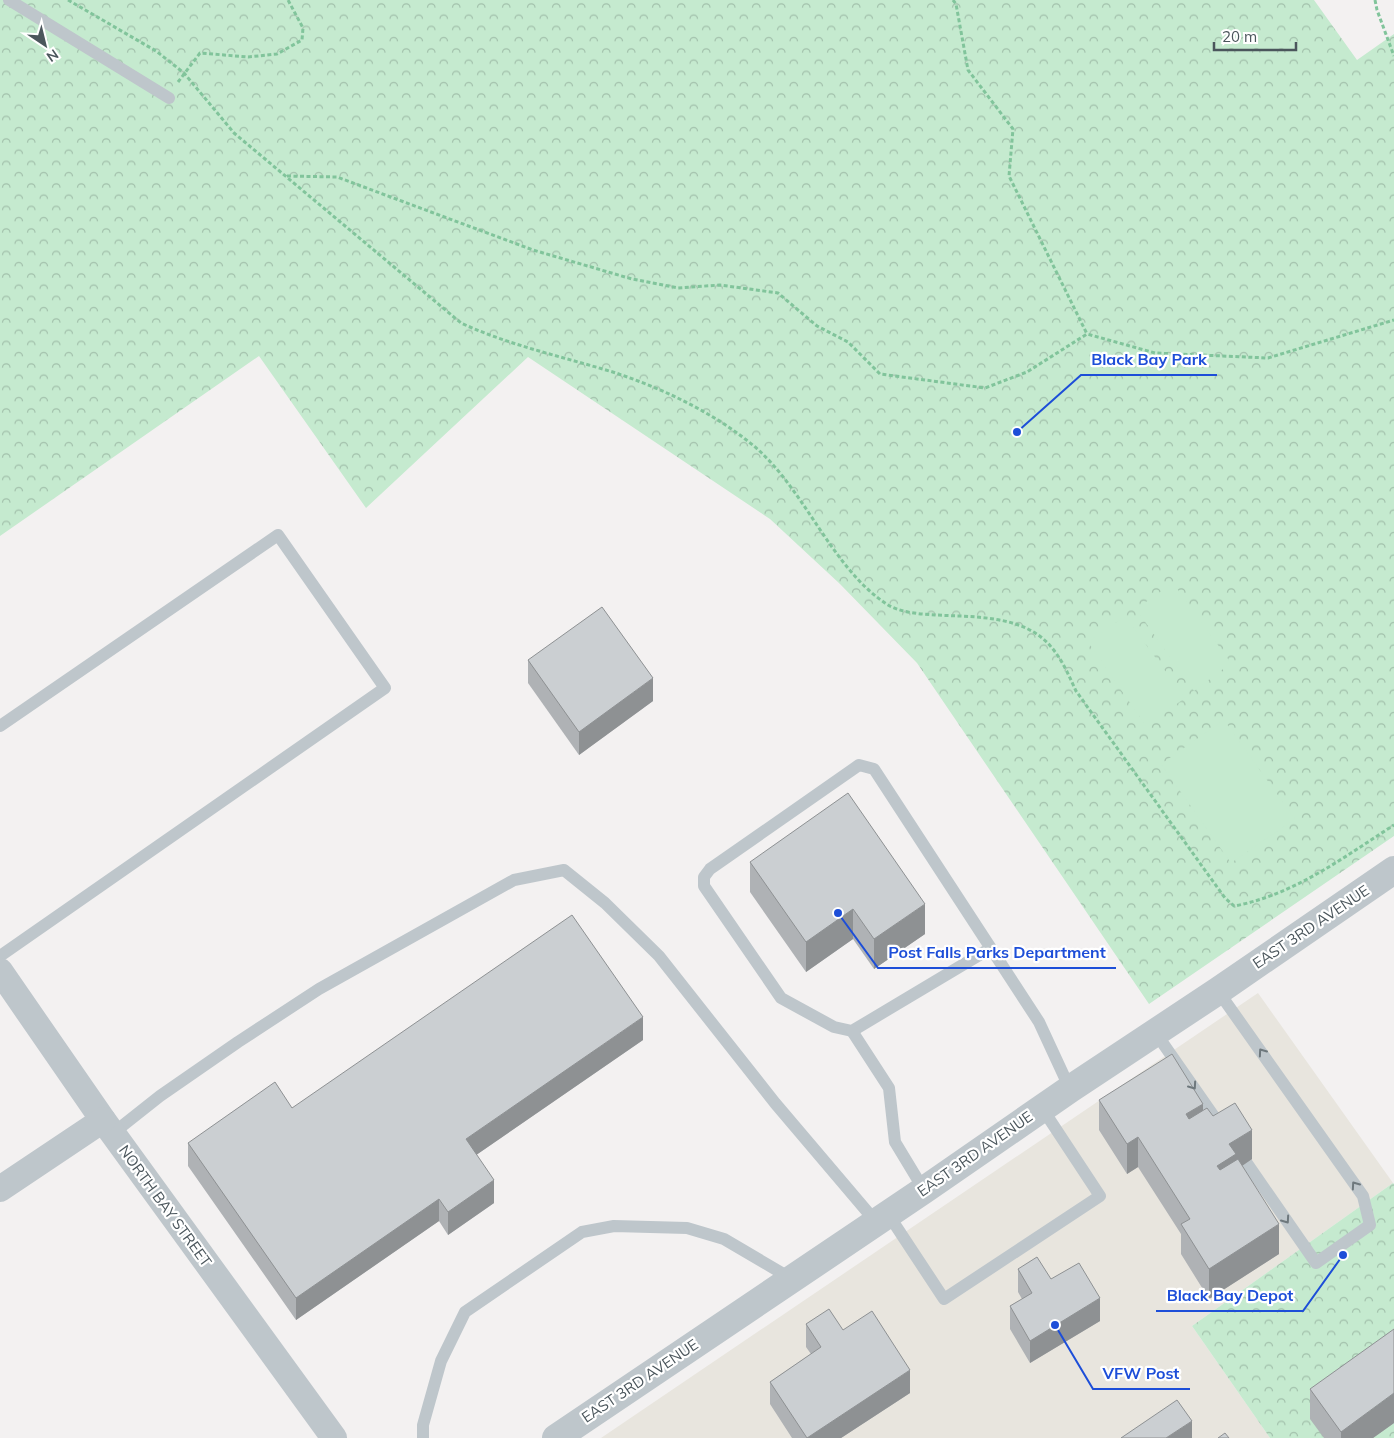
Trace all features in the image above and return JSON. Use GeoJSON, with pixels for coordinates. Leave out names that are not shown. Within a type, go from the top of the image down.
{"type":"FeatureCollection","features":[{"type":"Feature","properties":{"kind":"street","name":"EAST 3RD AVENUE"},"geometry":{"type":"LineString","coordinates":[[556,1438],[1394,870]]}},
{"type":"Feature","properties":{"kind":"street","name":"NORTH BAY STREET"},"geometry":{"type":"LineString","coordinates":[[0,971],[108,1127],[334,1438]]}},
{"type":"Feature","properties":{"kind":"street"},"geometry":{"type":"LineString","coordinates":[[0,1189],[108,1127]]}},
{"type":"Feature","properties":{"kind":"lane"},"geometry":{"type":"LineString","coordinates":[[9,0],[169,98]]}},
{"type":"Feature","properties":{"kind":"lane"},"geometry":{"type":"LineString","coordinates":[[0,726],[278,535],[385,688],[0,956]]}},
{"type":"Feature","properties":{"kind":"lane"},"geometry":{"type":"LineString","coordinates":[[991,948],[852,1031],[834,1027],[781,998],[704,886],[704,877],[710,868],[859,765],[874,769],[991,948],[1039,1022],[1070,1089]]}},
{"type":"Feature","properties":{"kind":"lane"},"geometry":{"type":"LineString","coordinates":[[108,1127],[160,1096],[319,989],[514,880],[564,870],[604,903],[659,956],[775,1103],[882,1218],[944,1299],[1100,1196],[1042,1108]]}},
{"type":"Feature","properties":{"kind":"lane"},"geometry":{"type":"LineString","coordinates":[[1155,1032],[1316,1263],[1370,1226],[1363,1196],[1218,991]]}},
{"type":"Feature","properties":{"kind":"lane"},"geometry":{"type":"LineString","coordinates":[[852,1031],[889,1088],[895,1142],[924,1190]]}},
{"type":"Feature","properties":{"kind":"lane"},"geometry":{"type":"LineString","coordinates":[[423,1438],[423,1425],[441,1361],[465,1312],[582,1232],[614,1226],[687,1228],[724,1238],[792,1279]]}},
{"type":"Feature","properties":{"kind":"path"},"geometry":{"type":"LineString","coordinates":[[68,0],[156,51],[184,73],[234,133],[461,323],[501,339],[617,374],[667,393],[713,417],[750,443],[779,472],[844,561],[864,585],[886,604],[914,614],[994,618],[1029,629],[1051,646],[1065,666],[1076,691],[1225,898],[1234,906],[1253,903],[1315,876],[1394,824]]}},
{"type":"Feature","properties":{"kind":"path"},"geometry":{"type":"LineString","coordinates":[[184,73],[200,52],[248,57],[277,54],[302,40],[303,28],[288,0]]}},
{"type":"Feature","properties":{"kind":"path"},"geometry":{"type":"LineString","coordinates":[[953,0],[956,4],[968,70],[1013,129],[1009,176],[1087,334]]}},
{"type":"Feature","properties":{"kind":"path"},"geometry":{"type":"LineString","coordinates":[[1375,0],[1394,56]]}},
{"type":"Feature","properties":{"kind":"path"},"geometry":{"type":"LineString","coordinates":[[286,176],[337,177],[533,250],[632,279],[678,288],[720,285],[778,293],[817,326],[848,342],[880,374],[986,388],[1027,372],[1087,334],[1155,353],[1268,358],[1394,320]]}},
{"type":"Feature","properties":{"kind":"shaded area"},"geometry":{"type":"Polygon","coordinates":[[[1258,993],[1393,1183],[1192,1326],[1270,1438],[601,1438],[1258,993]]]}},
{"type":"Feature","properties":{"kind":"green space"},"geometry":{"type":"Polygon","coordinates":[[[0,0],[1314,0],[1357,60],[1394,34],[1394,836],[1149,1004],[917,663],[840,584],[770,519],[528,357],[366,508],[259,356],[0,536],[0,0]]]}},
{"type":"Feature","properties":{"kind":"green space"},"geometry":{"type":"Polygon","coordinates":[[[1173,583],[1231,663],[1194,691],[1136,609],[1173,583]]]}},
{"type":"Feature","properties":{"kind":"green space"},"geometry":{"type":"Polygon","coordinates":[[[1125,616],[1185,698],[1146,726],[1088,642],[1125,616]]]}},
{"type":"Feature","properties":{"kind":"green space"},"geometry":{"type":"Polygon","coordinates":[[[1224,720],[1295,819],[1231,863],[1161,764],[1224,720]]]}},
{"type":"Feature","properties":{"kind":"green space"},"geometry":{"type":"Polygon","coordinates":[[[1393,1183],[1394,1438],[1270,1438],[1192,1326],[1393,1183]]]}},
{"type":"Feature","properties":{"kind":"building"},"geometry":{"type":"Polygon","coordinates":[[[602,607],[653,678],[579,732],[528,660],[602,607]]]}},
{"type":"Feature","properties":{"kind":"building"},"geometry":{"type":"Polygon","coordinates":[[[848,793],[925,904],[874,939],[853,909],[806,942],[750,862],[848,793]]]}},
{"type":"Feature","properties":{"kind":"building"},"geometry":{"type":"Polygon","coordinates":[[[572,915],[643,1017],[466,1139],[494,1180],[448,1212],[439,1199],[296,1298],[188,1143],[275,1082],[292,1108],[572,915]]]}},
{"type":"Feature","properties":{"kind":"building"},"geometry":{"type":"Polygon","coordinates":[[[1172,1054],[1203,1104],[1186,1114],[1189,1119],[1207,1108],[1213,1116],[1235,1103],[1252,1130],[1229,1144],[1236,1154],[1217,1166],[1220,1170],[1238,1159],[1279,1224],[1209,1269],[1181,1224],[1190,1219],[1138,1137],[1127,1144],[1099,1100],[1172,1054]]]}},
{"type":"Feature","properties":{"kind":"building"},"geometry":{"type":"Polygon","coordinates":[[[1037,1257],[1051,1279],[1079,1263],[1100,1298],[1030,1341],[1010,1306],[1032,1293],[1018,1269],[1037,1257]]]}},
{"type":"Feature","properties":{"kind":"building"},"geometry":{"type":"Polygon","coordinates":[[[829,1309],[843,1330],[872,1311],[910,1370],[807,1438],[770,1382],[821,1347],[806,1324],[829,1309]]]}},
{"type":"Feature","properties":{"kind":"building"},"geometry":{"type":"Polygon","coordinates":[[[1394,1329],[1394,1393],[1341,1432],[1310,1389],[1394,1329]]]}},
{"type":"Feature","properties":{"kind":"building"},"geometry":{"type":"Polygon","coordinates":[[[1177,1400],[1192,1421],[1166,1438],[1121,1438],[1177,1400]]]}},
{"type":"Feature","properties":{"kind":"building"},"geometry":{"type":"Polygon","coordinates":[[[1225,1433],[1229,1438],[1218,1438],[1225,1433]]]}},
{"type":"Feature","properties":{"kind":"place","name":"Black Bay Park"},"geometry":{"type":"Point","coordinates":[1017,432]}},
{"type":"Feature","properties":{"kind":"place","name":"Post Falls Parks Department"},"geometry":{"type":"Point","coordinates":[838,913]}},
{"type":"Feature","properties":{"kind":"place","name":"Black Bay Depot"},"geometry":{"type":"Point","coordinates":[1343,1255]}},
{"type":"Feature","properties":{"kind":"place","name":"VFW Post"},"geometry":{"type":"Point","coordinates":[1055,1325]}}]}
